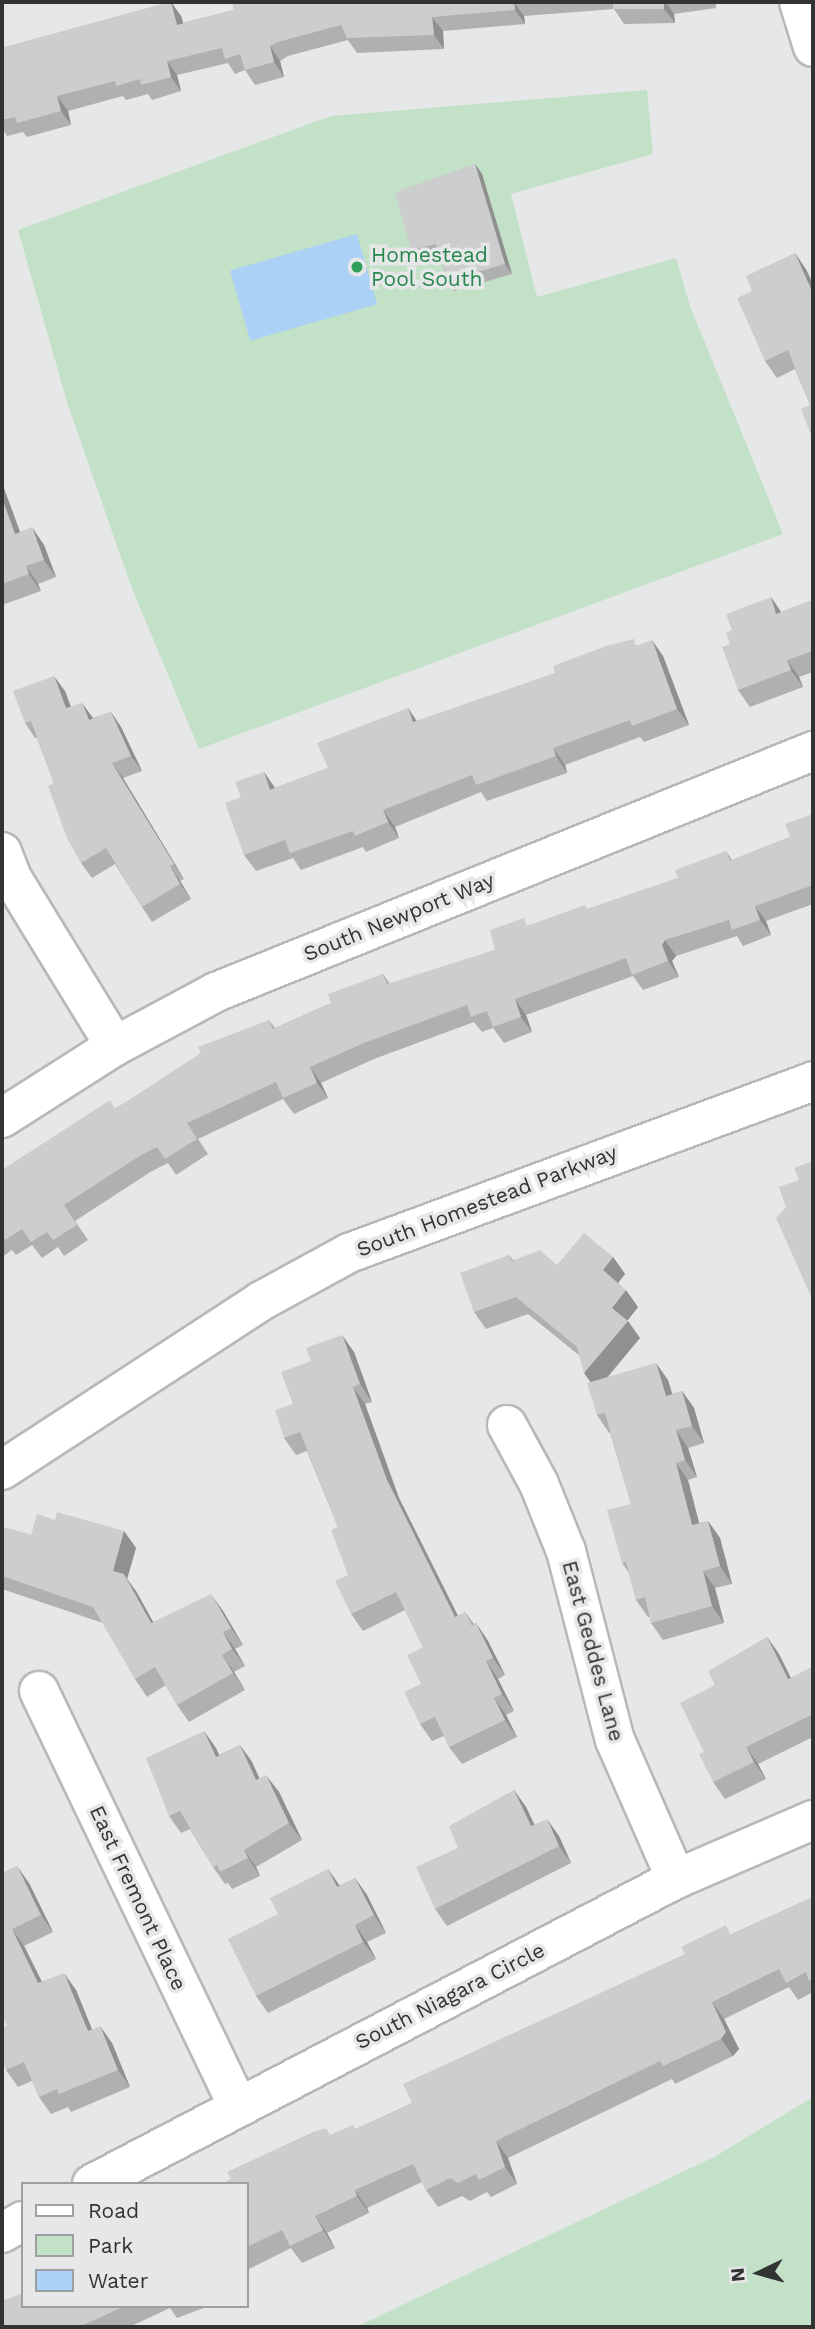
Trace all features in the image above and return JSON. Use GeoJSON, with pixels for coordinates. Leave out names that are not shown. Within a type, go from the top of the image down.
{"type":"FeatureCollection","features":[{"type":"Feature","properties":{"kind":"street"},"geometry":{"type":"LineString","coordinates":[[799,2],[813,47]]}},
{"type":"Feature","properties":{"kind":"street","name":"South Newport Way"},"geometry":{"type":"LineString","coordinates":[[2,1118],[115,1046],[216,992],[813,751]]}},
{"type":"Feature","properties":{"kind":"street"},"geometry":{"type":"LineString","coordinates":[[2,852],[12,878],[115,1046]]}},
{"type":"Feature","properties":{"kind":"street","name":"South Homestead Parkway"},"geometry":{"type":"LineString","coordinates":[[2,1469],[261,1301],[349,1253],[813,1080]]}},
{"type":"Feature","properties":{"kind":"street","name":"East Geddes Lane"},"geometry":{"type":"LineString","coordinates":[[507,1425],[539,1484],[566,1551],[615,1740],[676,1879]]}},
{"type":"Feature","properties":{"kind":"street","name":"East Fremont Place"},"geometry":{"type":"LineString","coordinates":[[39,1691],[237,2105]]}},
{"type":"Feature","properties":{"kind":"street","name":"South Niagara Circle"},"geometry":{"type":"LineString","coordinates":[[96,2182],[237,2105],[676,1879],[813,1819]]}},
{"type":"Feature","properties":{"kind":"street"},"geometry":{"type":"LineString","coordinates":[[2,2233],[21,2222]]}},
{"type":"Feature","properties":{"kind":"green space"},"geometry":{"type":"Polygon","coordinates":[[[647,90],[653,154],[511,194],[537,297],[676,258],[690,306],[783,534],[199,749],[131,586],[67,402],[18,230],[331,116],[647,90]]]}},
{"type":"Feature","properties":{"kind":"green space"},"geometry":{"type":"Polygon","coordinates":[[[813,2097],[813,2327],[356,2327],[716,2156],[813,2097]]]}},
{"type":"Feature","properties":{"kind":"water"},"geometry":{"type":"Polygon","coordinates":[[[357,234],[377,304],[250,341],[230,270],[357,234]]]}},
{"type":"Feature","properties":{"kind":"building"},"geometry":{"type":"Polygon","coordinates":[[[169,2],[177,25],[234,10],[232,2],[514,2],[515,10],[432,17],[434,35],[347,38],[341,25],[278,42],[270,46],[274,62],[245,70],[240,54],[225,59],[222,48],[167,61],[171,77],[141,85],[140,79],[116,86],[115,81],[57,96],[61,111],[17,123],[15,117],[2,120],[2,48],[169,2]]]}},
{"type":"Feature","properties":{"kind":"building"},"geometry":{"type":"Polygon","coordinates":[[[613,2],[664,2],[664,9],[613,9],[613,2]]]}},
{"type":"Feature","properties":{"kind":"building"},"geometry":{"type":"Polygon","coordinates":[[[475,164],[505,264],[447,281],[436,244],[411,250],[395,192],[475,164]]]}},
{"type":"Feature","properties":{"kind":"building"},"geometry":{"type":"Polygon","coordinates":[[[795,253],[813,294],[813,440],[801,409],[810,405],[788,350],[765,361],[737,298],[752,291],[746,276],[795,253]]]}},
{"type":"Feature","properties":{"kind":"building"},"geometry":{"type":"Polygon","coordinates":[[[2,498],[15,534],[32,527],[44,560],[26,566],[29,574],[2,584],[2,498]]]}},
{"type":"Feature","properties":{"kind":"building"},"geometry":{"type":"Polygon","coordinates":[[[771,597],[776,614],[813,600],[813,651],[787,660],[791,670],[738,690],[722,647],[730,644],[726,633],[732,630],[726,614],[771,597]]]}},
{"type":"Feature","properties":{"kind":"building"},"geometry":{"type":"Polygon","coordinates":[[[634,639],[636,646],[652,640],[677,709],[632,726],[630,720],[553,748],[556,756],[476,785],[472,775],[383,810],[388,822],[355,836],[353,831],[290,853],[285,840],[244,855],[225,803],[241,797],[235,782],[264,772],[270,790],[328,768],[317,743],[408,708],[413,722],[555,673],[553,666],[606,646],[634,639]]]}},
{"type":"Feature","properties":{"kind":"building"},"geometry":{"type":"Polygon","coordinates":[[[54,676],[66,708],[82,703],[89,720],[111,712],[131,756],[112,763],[174,864],[170,866],[180,884],[142,907],[106,848],[81,863],[67,838],[48,786],[54,783],[31,721],[25,723],[13,691],[54,676]]]}},
{"type":"Feature","properties":{"kind":"building"},"geometry":{"type":"Polygon","coordinates":[[[813,814],[813,885],[755,906],[760,920],[732,930],[729,920],[665,940],[662,945],[668,961],[632,975],[626,958],[515,999],[521,1017],[493,1027],[487,1011],[471,1017],[467,1005],[364,1043],[310,1067],[317,1083],[283,1098],[276,1082],[187,1123],[197,1139],[165,1159],[157,1147],[64,1205],[77,1225],[53,1240],[47,1232],[31,1242],[22,1229],[5,1240],[2,1235],[2,1170],[110,1100],[115,1109],[201,1053],[198,1047],[269,1020],[273,1029],[331,1003],[328,994],[383,974],[387,984],[495,950],[490,930],[524,918],[527,926],[585,905],[587,909],[678,878],[675,870],[726,851],[730,861],[790,837],[785,824],[813,814]]]}},
{"type":"Feature","properties":{"kind":"building"},"geometry":{"type":"Polygon","coordinates":[[[813,1161],[813,1301],[776,1218],[786,1207],[779,1187],[799,1180],[794,1168],[813,1161]]]}},
{"type":"Feature","properties":{"kind":"building"},"geometry":{"type":"Polygon","coordinates":[[[584,1233],[613,1257],[603,1270],[626,1290],[612,1308],[628,1321],[584,1373],[577,1347],[516,1297],[474,1312],[460,1273],[509,1255],[512,1261],[540,1250],[557,1265],[584,1233]]]}},
{"type":"Feature","properties":{"kind":"building"},"geometry":{"type":"Polygon","coordinates":[[[342,1335],[360,1384],[353,1387],[387,1480],[455,1617],[465,1612],[472,1626],[476,1623],[493,1658],[486,1661],[502,1694],[494,1698],[505,1720],[449,1747],[435,1717],[420,1724],[404,1692],[421,1684],[407,1655],[423,1647],[396,1592],[351,1614],[335,1581],[348,1575],[331,1530],[338,1527],[300,1432],[284,1438],[275,1410],[293,1404],[281,1372],[311,1361],[306,1348],[342,1335]]]}},
{"type":"Feature","properties":{"kind":"building"},"geometry":{"type":"Polygon","coordinates":[[[656,1363],[666,1396],[682,1391],[692,1426],[676,1430],[685,1460],[676,1463],[692,1525],[708,1521],[720,1566],[703,1571],[712,1606],[651,1623],[645,1597],[636,1600],[626,1562],[622,1563],[607,1510],[631,1504],[605,1413],[597,1415],[587,1383],[656,1363]]]}},
{"type":"Feature","properties":{"kind":"building"},"geometry":{"type":"Polygon","coordinates":[[[57,1512],[124,1531],[113,1571],[124,1574],[151,1623],[211,1594],[231,1628],[223,1632],[232,1649],[222,1655],[233,1673],[177,1705],[155,1667],[135,1679],[93,1607],[2,1576],[2,1527],[31,1535],[37,1514],[55,1520],[57,1512]]]}},
{"type":"Feature","properties":{"kind":"building"},"geometry":{"type":"Polygon","coordinates":[[[767,1637],[788,1679],[812,1667],[813,1714],[746,1747],[754,1762],[713,1782],[699,1754],[704,1752],[680,1703],[715,1685],[708,1671],[767,1637]]]}},
{"type":"Feature","properties":{"kind":"building"},"geometry":{"type":"Polygon","coordinates":[[[204,1731],[216,1757],[240,1745],[256,1780],[266,1775],[289,1823],[244,1850],[248,1858],[220,1872],[217,1865],[213,1867],[180,1811],[169,1816],[146,1758],[204,1731]]]}},
{"type":"Feature","properties":{"kind":"building"},"geometry":{"type":"Polygon","coordinates":[[[514,1790],[531,1826],[547,1819],[559,1846],[435,1909],[416,1867],[458,1848],[449,1826],[514,1790]]]}},
{"type":"Feature","properties":{"kind":"building"},"geometry":{"type":"Polygon","coordinates":[[[17,1866],[41,1915],[12,1929],[38,1983],[64,1973],[88,2031],[100,2026],[118,2070],[59,2094],[57,2089],[39,2097],[24,2062],[6,2070],[2,2059],[2,2028],[7,2026],[2,2015],[2,1873],[17,1866]]]}},
{"type":"Feature","properties":{"kind":"building"},"geometry":{"type":"Polygon","coordinates":[[[328,1869],[337,1887],[355,1878],[374,1915],[355,1925],[363,1942],[256,1996],[228,1939],[278,1914],[270,1898],[328,1869]]]}},
{"type":"Feature","properties":{"kind":"building"},"geometry":{"type":"Polygon","coordinates":[[[813,1897],[813,1978],[809,1981],[806,1972],[786,1983],[779,1969],[712,2002],[726,2032],[721,2039],[663,2066],[660,2061],[496,2141],[505,2167],[479,2180],[476,2174],[458,2183],[450,2178],[426,2190],[413,2164],[355,2190],[357,2196],[315,2216],[323,2230],[290,2246],[282,2230],[248,2247],[248,2182],[225,2182],[231,2179],[227,2172],[313,2132],[326,2128],[330,2135],[353,2125],[355,2130],[412,2103],[403,2084],[685,1954],[681,1947],[726,1925],[730,1935],[813,1897]]]}},
{"type":"Feature","properties":{"kind":"building"},"geometry":{"type":"Polygon","coordinates":[[[21,2294],[21,2308],[121,2308],[79,2327],[2,2327],[2,2301],[21,2294]]]}},
{"type":"Feature","properties":{"kind":"place","name":"Homestead Pool South"},"geometry":{"type":"Point","coordinates":[357,267]}}]}
